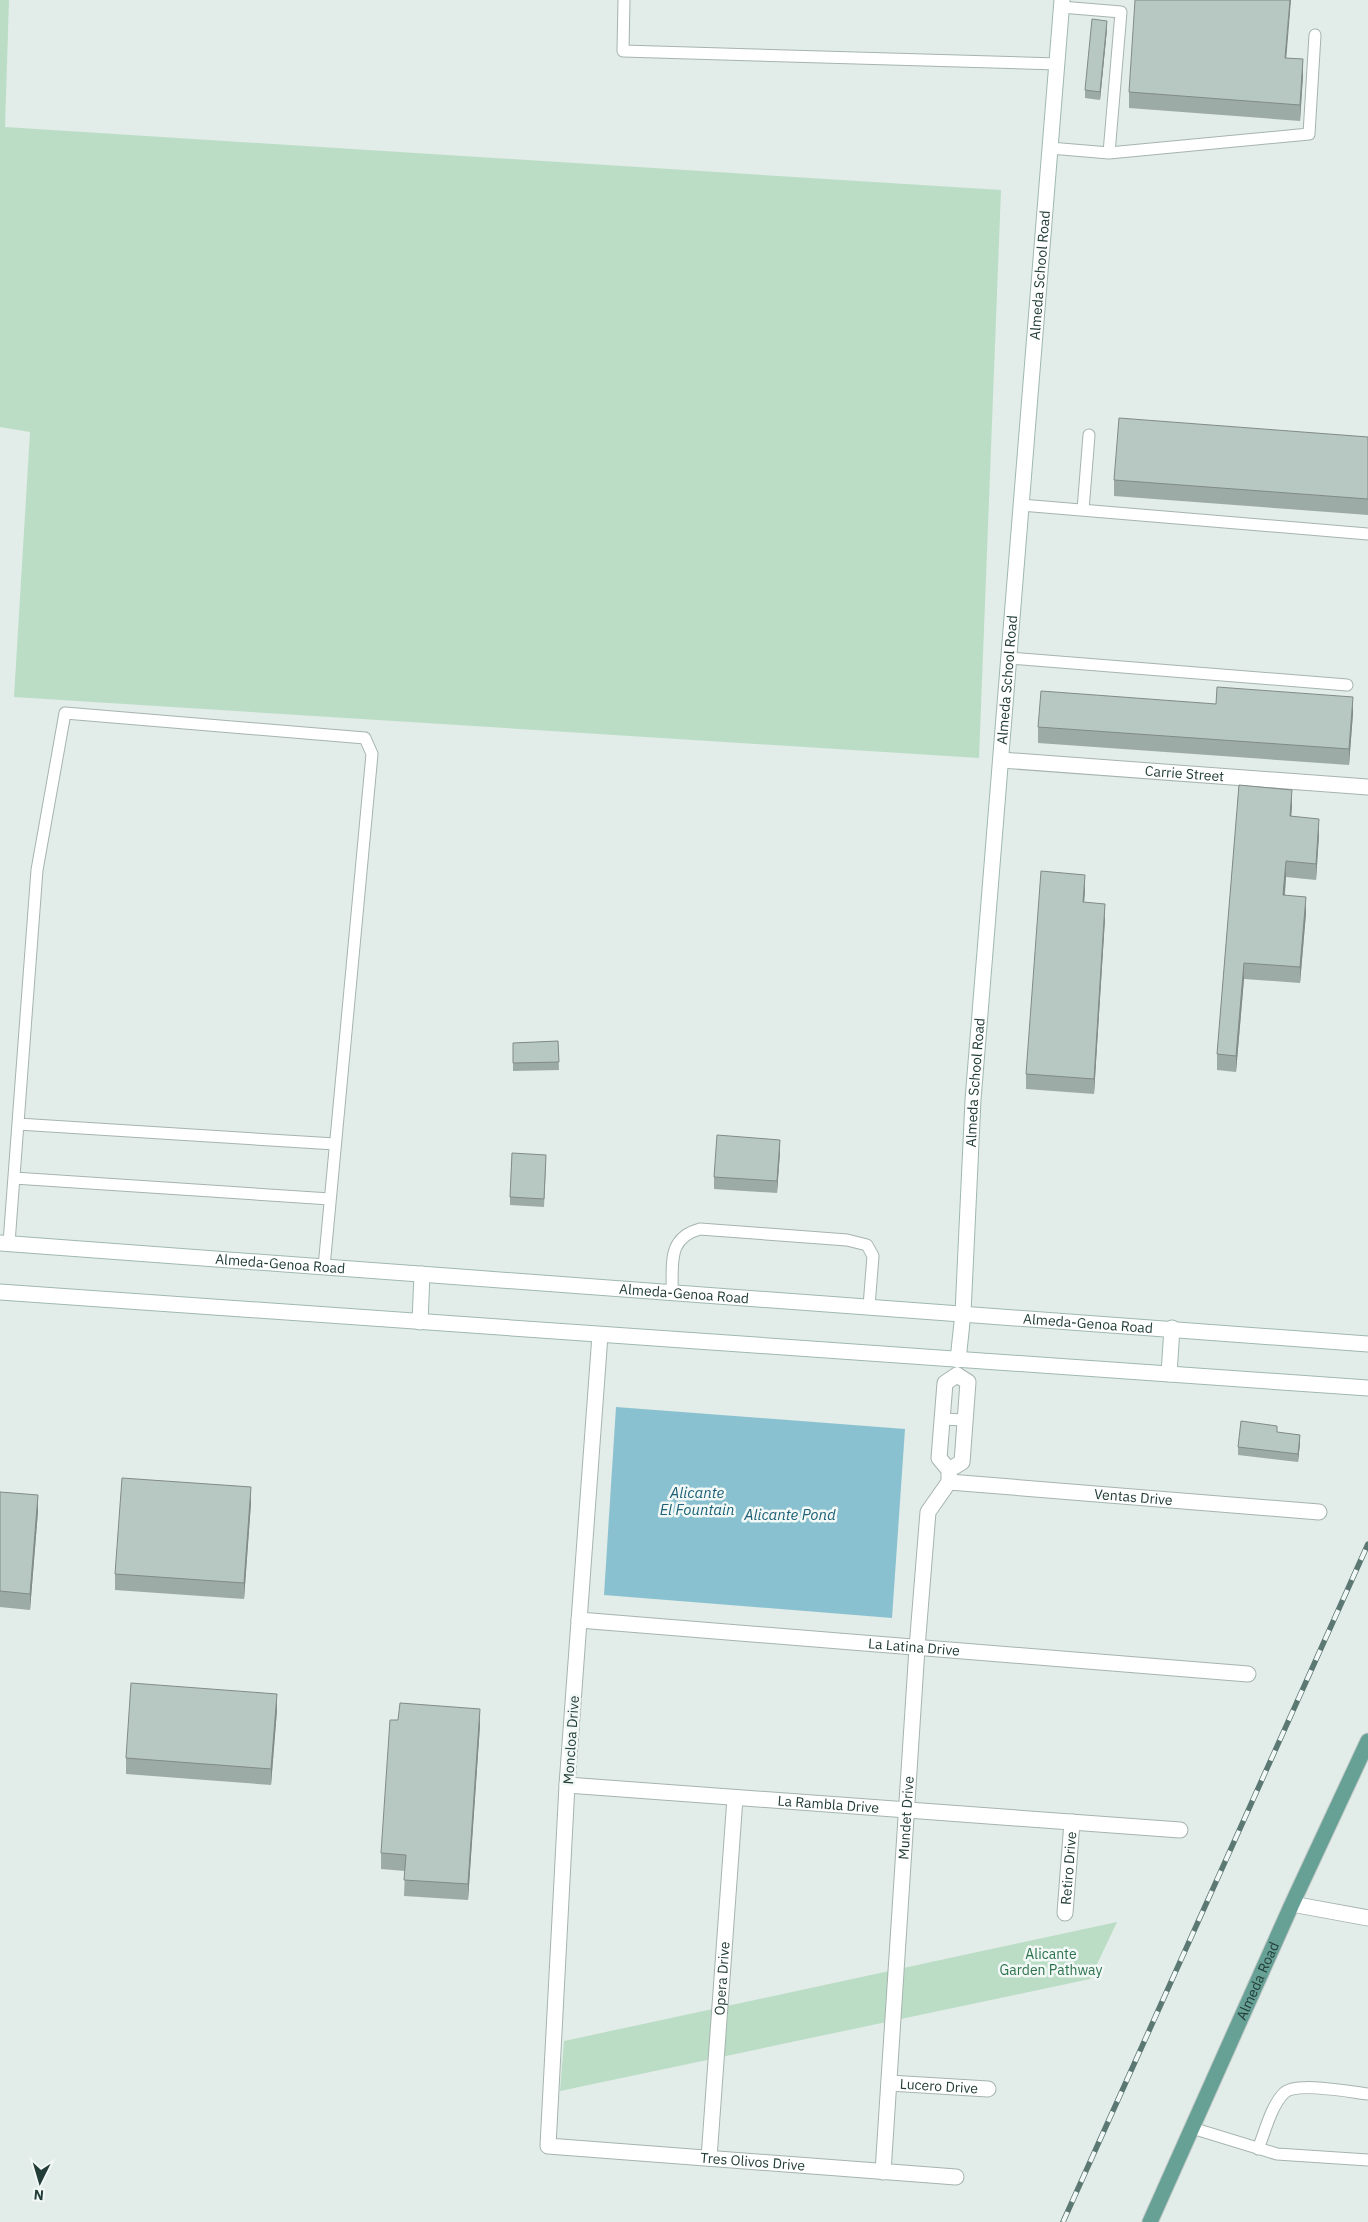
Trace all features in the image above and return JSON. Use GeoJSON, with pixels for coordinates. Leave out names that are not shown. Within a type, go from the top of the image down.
{"type":"FeatureCollection","features":[{"type":"Feature","properties":{"kind":"main road","name":"Almeda Road"},"geometry":{"type":"LineString","coordinates":[[1150,2222],[1292,1904],[1368,1741]]}},
{"type":"Feature","properties":{"kind":"street","name":"Almeda School Road"},"geometry":{"type":"LineString","coordinates":[[958,1368],[963,1313],[973,1100],[1062,3]]}},
{"type":"Feature","properties":{"kind":"street","name":"Carrie Street"},"geometry":{"type":"LineString","coordinates":[[1001,760],[1368,787]]}},
{"type":"Feature","properties":{"kind":"street","name":"Almeda-Genoa Road"},"geometry":{"type":"LineString","coordinates":[[4,1243],[1368,1344]]}},
{"type":"Feature","properties":{"kind":"street"},"geometry":{"type":"LineString","coordinates":[[420,1322],[422,1274]]}},
{"type":"Feature","properties":{"kind":"street"},"geometry":{"type":"LineString","coordinates":[[0,1292],[600,1335],[958,1368],[1169,1374],[1368,1388]]}},
{"type":"Feature","properties":{"kind":"street"},"geometry":{"type":"LineString","coordinates":[[1169,1374],[1172,1328]]}},
{"type":"Feature","properties":{"kind":"street","name":"Moncloa Drive"},"geometry":{"type":"LineString","coordinates":[[548,2146],[567,1785],[600,1335]]}},
{"type":"Feature","properties":{"kind":"street"},"geometry":{"type":"LineString","coordinates":[[949,1476],[939,1458],[945,1383],[958,1368]]}},
{"type":"Feature","properties":{"kind":"street","name":"Mundet Drive"},"geometry":{"type":"LineString","coordinates":[[883,2172],[917,1648],[928,1512],[949,1476],[962,1462],[968,1382],[958,1368]]}},
{"type":"Feature","properties":{"kind":"street","name":"Ventas Drive"},"geometry":{"type":"LineString","coordinates":[[949,1476],[1319,1512]]}},
{"type":"Feature","properties":{"kind":"street","name":"La Latina Drive"},"geometry":{"type":"LineString","coordinates":[[579,1620],[1248,1674]]}},
{"type":"Feature","properties":{"kind":"street","name":"La Rambla Drive"},"geometry":{"type":"LineString","coordinates":[[567,1785],[1180,1830]]}},
{"type":"Feature","properties":{"kind":"street","name":"Opera Drive"},"geometry":{"type":"LineString","coordinates":[[709,2158],[734,1798]]}},
{"type":"Feature","properties":{"kind":"street","name":"Retiro Drive"},"geometry":{"type":"LineString","coordinates":[[1065,1913],[1072,1822]]}},
{"type":"Feature","properties":{"kind":"street"},"geometry":{"type":"LineString","coordinates":[[1292,1904],[1368,1918]]}},
{"type":"Feature","properties":{"kind":"street","name":"Lucero Drive"},"geometry":{"type":"LineString","coordinates":[[889,2084],[988,2089]]}},
{"type":"Feature","properties":{"kind":"street","name":"Tres Olivos Drive"},"geometry":{"type":"LineString","coordinates":[[548,2146],[956,2177]]}},
{"type":"Feature","properties":{"kind":"lane"},"geometry":{"type":"LineString","coordinates":[[624,0],[623,51],[1057,64]]}},
{"type":"Feature","properties":{"kind":"lane"},"geometry":{"type":"LineString","coordinates":[[1062,3],[1122,12],[1109,153]]}},
{"type":"Feature","properties":{"kind":"lane"},"geometry":{"type":"LineString","coordinates":[[1050,148],[1109,153],[1309,134],[1315,35]]}},
{"type":"Feature","properties":{"kind":"lane"},"geometry":{"type":"LineString","coordinates":[[1084,510],[1089,435]]}},
{"type":"Feature","properties":{"kind":"lane"},"geometry":{"type":"LineString","coordinates":[[1021,505],[1368,534]]}},
{"type":"Feature","properties":{"kind":"lane"},"geometry":{"type":"LineString","coordinates":[[1009,658],[1347,686]]}},
{"type":"Feature","properties":{"kind":"lane"},"geometry":{"type":"LineString","coordinates":[[4,1243],[14,1178],[37,870],[65,713],[365,738],[372,754],[324,1267]]}},
{"type":"Feature","properties":{"kind":"lane"},"geometry":{"type":"LineString","coordinates":[[18,1124],[336,1144]]}},
{"type":"Feature","properties":{"kind":"lane"},"geometry":{"type":"LineString","coordinates":[[14,1178],[330,1199]]}},
{"type":"Feature","properties":{"kind":"lane"},"geometry":{"type":"LineString","coordinates":[[672,1292],[674,1250],[680,1239],[687,1232],[700,1228],[847,1240],[867,1245],[873,1256],[869,1306]]}},
{"type":"Feature","properties":{"kind":"lane"},"geometry":{"type":"LineString","coordinates":[[942,1419],[965,1420]]}},
{"type":"Feature","properties":{"kind":"lane"},"geometry":{"type":"LineString","coordinates":[[1258,2149],[1279,2100],[1286,2091],[1298,2087],[1368,2094]]}},
{"type":"Feature","properties":{"kind":"lane"},"geometry":{"type":"LineString","coordinates":[[1192,2128],[1277,2154],[1368,2160]]}},
{"type":"Feature","properties":{"kind":"green space"},"geometry":{"type":"Polygon","coordinates":[[[0,0],[9,0],[5,127],[1001,190],[979,758],[14,697],[30,432],[0,427],[0,0]]]}},
{"type":"Feature","properties":{"kind":"green space","name":"Alicante Garden Pathway"},"geometry":{"type":"Polygon","coordinates":[[[1117,1922],[1090,1979],[560,2091],[564,2041],[1117,1922]]]}},
{"type":"Feature","properties":{"kind":"water","name":"Alicante Pond"},"geometry":{"type":"Polygon","coordinates":[[[616,1407],[905,1429],[892,1618],[604,1595],[616,1407]]]}},
{"type":"Feature","properties":{"kind":"building"},"geometry":{"type":"Polygon","coordinates":[[[1135,0],[1290,0],[1285,58],[1303,59],[1300,105],[1129,92],[1135,0]]]}},
{"type":"Feature","properties":{"kind":"building"},"geometry":{"type":"Polygon","coordinates":[[[1092,19],[1107,21],[1100,92],[1085,90],[1092,19]]]}},
{"type":"Feature","properties":{"kind":"building"},"geometry":{"type":"Polygon","coordinates":[[[1119,418],[1368,437],[1368,499],[1114,480],[1119,418]]]}},
{"type":"Feature","properties":{"kind":"building"},"geometry":{"type":"Polygon","coordinates":[[[1217,687],[1353,697],[1349,749],[1038,727],[1041,691],[1216,704],[1217,687]]]}},
{"type":"Feature","properties":{"kind":"building"},"geometry":{"type":"Polygon","coordinates":[[[1239,785],[1292,790],[1290,816],[1319,819],[1316,864],[1286,861],[1283,895],[1306,897],[1300,967],[1244,963],[1236,1056],[1217,1054],[1239,785]]]}},
{"type":"Feature","properties":{"kind":"building"},"geometry":{"type":"Polygon","coordinates":[[[1041,871],[1085,875],[1083,902],[1105,904],[1094,1079],[1026,1074],[1041,871]]]}},
{"type":"Feature","properties":{"kind":"building"},"geometry":{"type":"Polygon","coordinates":[[[558,1041],[559,1062],[513,1063],[513,1043],[558,1041]]]}},
{"type":"Feature","properties":{"kind":"building"},"geometry":{"type":"Polygon","coordinates":[[[717,1135],[780,1140],[777,1181],[714,1177],[717,1135]]]}},
{"type":"Feature","properties":{"kind":"building"},"geometry":{"type":"Polygon","coordinates":[[[512,1153],[546,1155],[544,1199],[510,1197],[512,1153]]]}},
{"type":"Feature","properties":{"kind":"building"},"geometry":{"type":"Polygon","coordinates":[[[1241,1421],[1277,1426],[1277,1432],[1300,1435],[1298,1454],[1238,1447],[1241,1421]]]}},
{"type":"Feature","properties":{"kind":"building"},"geometry":{"type":"Polygon","coordinates":[[[122,1478],[251,1487],[244,1583],[115,1574],[122,1478]]]}},
{"type":"Feature","properties":{"kind":"building"},"geometry":{"type":"Polygon","coordinates":[[[0,1492],[38,1495],[30,1594],[0,1591],[0,1492]]]}},
{"type":"Feature","properties":{"kind":"building"},"geometry":{"type":"Polygon","coordinates":[[[131,1683],[277,1694],[271,1769],[126,1758],[131,1683]]]}},
{"type":"Feature","properties":{"kind":"building"},"geometry":{"type":"Polygon","coordinates":[[[400,1703],[480,1709],[468,1884],[404,1880],[406,1855],[381,1853],[390,1720],[398,1720],[400,1703]]]}},
{"type":"Feature","properties":{"kind":"railway"},"geometry":{"type":"LineString","coordinates":[[1063,2222],[1368,1544]]}},
{"type":"Feature","properties":{"kind":"water label","name":"Alicante El Fountain"},"geometry":{"type":"Point","coordinates":[697,1502]}}]}
